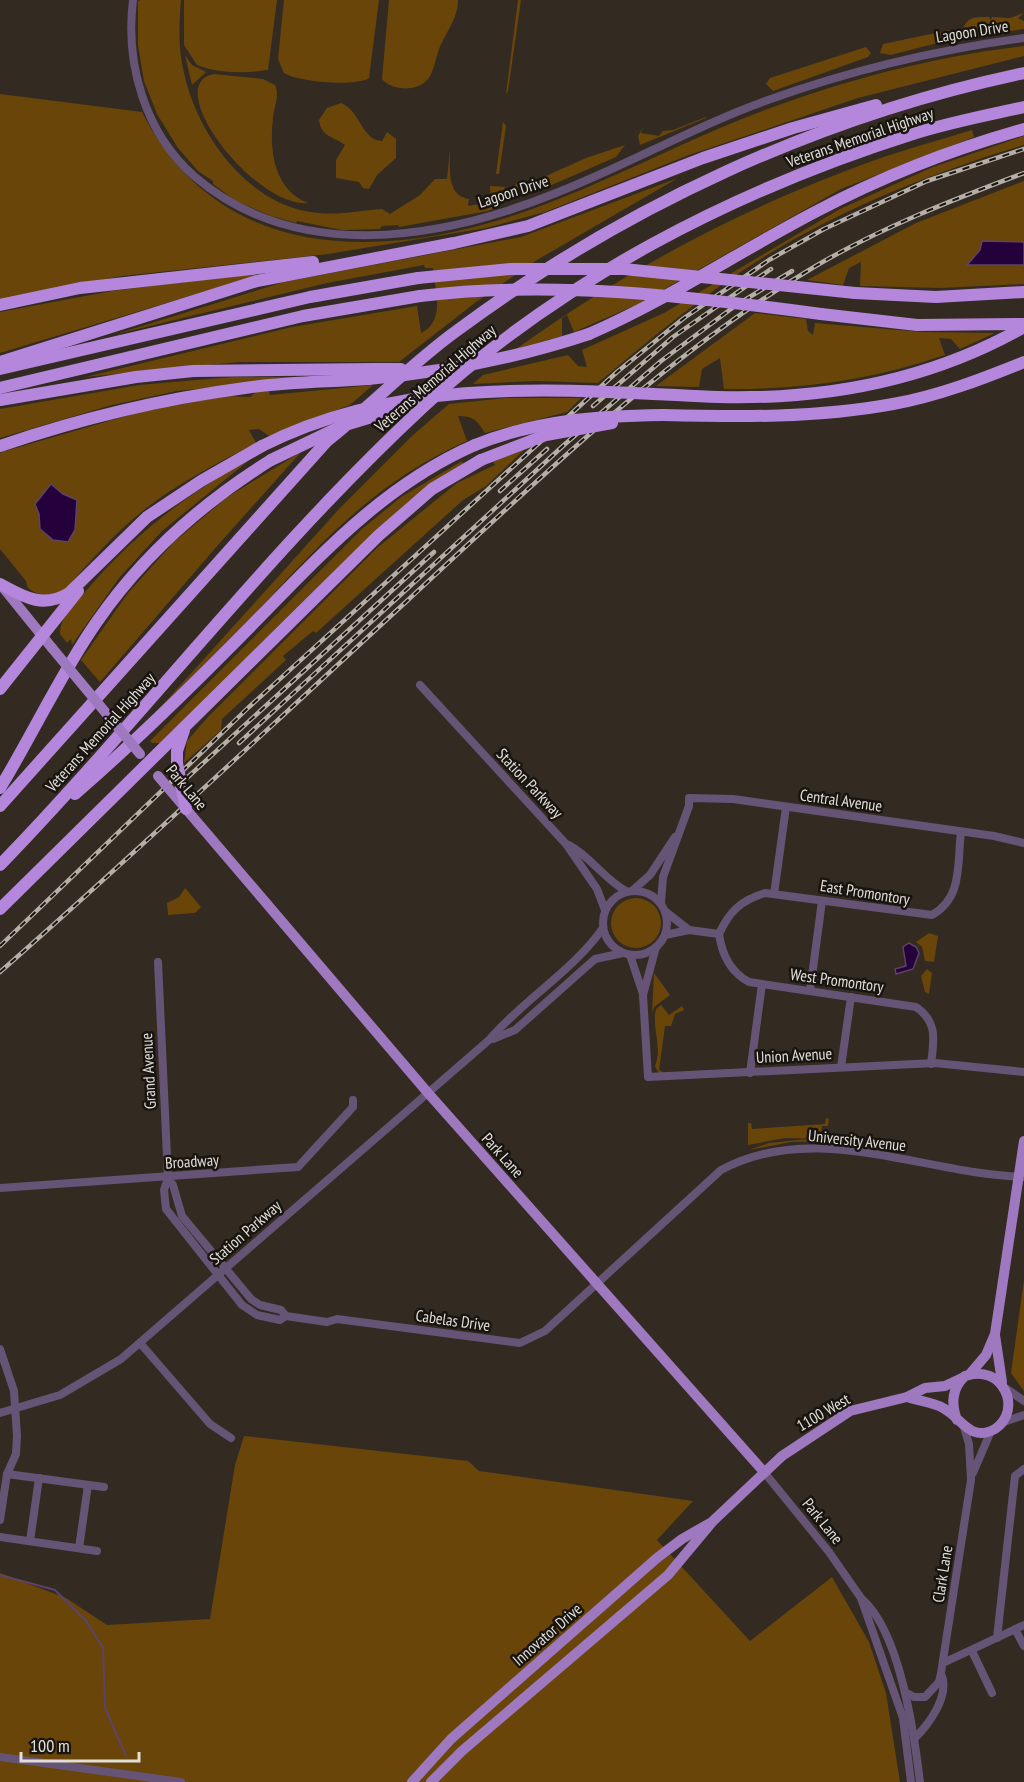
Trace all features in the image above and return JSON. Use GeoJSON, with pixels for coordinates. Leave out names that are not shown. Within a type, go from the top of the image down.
{"type":"FeatureCollection","features":[{"type":"Feature","properties":{"kind":"highway","name":"Veterans Memorial Highway"},"geometry":{"type":"LineString","coordinates":[[0,806],[327,441],[454,333],[561,260],[693,187],[800,140],[887,108],[968,85],[1024,73]]}},
{"type":"Feature","properties":{"kind":"highway"},"geometry":{"type":"LineString","coordinates":[[0,362],[257,281],[382,255],[454,243],[528,226],[703,158],[793,128],[859,109],[968,85]]}},
{"type":"Feature","properties":{"kind":"highway","name":"Veterans Memorial Highway"},"geometry":{"type":"LineString","coordinates":[[0,865],[36,828],[346,480],[424,406],[494,347],[592,278],[692,222],[806,171],[873,147],[918,132],[1024,107]]}},
{"type":"Feature","properties":{"kind":"highway"},"geometry":{"type":"LineString","coordinates":[[0,400],[179,372],[250,368],[417,375],[526,353],[589,334],[658,302],[856,191],[925,162],[1024,129]]}},
{"type":"Feature","properties":{"kind":"highway"},"geometry":{"type":"LineString","coordinates":[[0,305],[80,288],[135,280],[382,255]]}},
{"type":"Feature","properties":{"kind":"highway"},"geometry":{"type":"LineString","coordinates":[[0,369],[310,297],[418,278],[511,269],[624,269],[855,293],[936,297],[1024,292]]}},
{"type":"Feature","properties":{"kind":"highway"},"geometry":{"type":"LineString","coordinates":[[0,388],[321,312],[420,296],[524,288],[667,294],[917,325],[1024,325]]}},
{"type":"Feature","properties":{"kind":"highway"},"geometry":{"type":"LineString","coordinates":[[0,584],[30,599],[48,602],[69,593],[147,517],[201,480],[262,446],[299,429],[354,410],[409,398],[536,390],[768,398],[825,394],[881,384],[935,368],[973,353],[1024,325]]}},
{"type":"Feature","properties":{"kind":"highway"},"geometry":{"type":"LineString","coordinates":[[36,828],[148,730],[366,512],[418,474],[475,445],[513,431],[562,420],[598,416],[796,416],[896,404],[969,384],[1024,362]]}},
{"type":"Feature","properties":{"kind":"highway"},"geometry":{"type":"LineString","coordinates":[[0,446],[81,420],[190,396],[247,387],[371,374]]}},
{"type":"Feature","properties":{"kind":"highway"},"geometry":{"type":"LineString","coordinates":[[0,788],[95,624],[123,586],[166,539],[199,510],[234,483],[271,460],[342,426],[447,396]]}},
{"type":"Feature","properties":{"kind":"highway"},"geometry":{"type":"LineString","coordinates":[[0,909],[144,759],[186,726],[397,518],[432,489],[481,460],[514,446],[559,432],[663,415]]}},
{"type":"Feature","properties":{"kind":"highway"},"geometry":{"type":"LineString","coordinates":[[0,689],[95,568]]}},
{"type":"Feature","properties":{"kind":"highway"},"geometry":{"type":"LineString","coordinates":[[186,726],[177,752],[186,809]]}},
{"type":"Feature","properties":{"kind":"main road","name":"Park Lane"},"geometry":{"type":"LineString","coordinates":[[0,584],[158,776],[428,1093],[547,1226],[594,1283],[764,1472]]}},
{"type":"Feature","properties":{"kind":"main road"},"geometry":{"type":"LineString","coordinates":[[960,1424],[953,1397],[966,1377],[986,1355],[995,1334],[1021,1177],[1024,1141]]}},
{"type":"Feature","properties":{"kind":"main road"},"geometry":{"type":"LineString","coordinates":[[907,1397],[943,1408],[960,1424],[976,1432],[991,1431],[1004,1422],[1011,1405],[995,1334]]}},
{"type":"Feature","properties":{"kind":"main road"},"geometry":{"type":"LineString","coordinates":[[966,1377],[986,1374],[1005,1385]]}},
{"type":"Feature","properties":{"kind":"main road","name":"1100 West"},"geometry":{"type":"LineString","coordinates":[[764,1472],[819,1429],[850,1411],[907,1397],[925,1388],[945,1386],[966,1377]]}},
{"type":"Feature","properties":{"kind":"main road","name":"Innovator Drive"},"geometry":{"type":"LineString","coordinates":[[431,1782],[462,1750],[668,1575],[713,1521],[764,1472]]}},
{"type":"Feature","properties":{"kind":"main road","name":"Innovator Drive"},"geometry":{"type":"LineString","coordinates":[[412,1782],[451,1739],[657,1558],[682,1539],[713,1521]]}},
{"type":"Feature","properties":{"kind":"street","name":"Lagoon Drive"},"geometry":{"type":"LineString","coordinates":[[133,0],[131,48],[136,78],[149,113],[168,147],[188,170],[222,198],[254,216],[277,225],[343,234],[413,232],[453,226],[501,213],[559,192],[746,108],[812,85],[878,65],[961,46],[1024,38]]}},
{"type":"Feature","properties":{"kind":"street","name":"Station Parkway"},"geometry":{"type":"LineString","coordinates":[[420,685],[566,844],[597,889],[605,910]]}},
{"type":"Feature","properties":{"kind":"street","name":"Central Avenue"},"geometry":{"type":"LineString","coordinates":[[663,907],[663,877],[689,806],[689,798],[733,800],[786,807],[994,836],[1024,843]]}},
{"type":"Feature","properties":{"kind":"street"},"geometry":{"type":"LineString","coordinates":[[774,894],[786,807]]}},
{"type":"Feature","properties":{"kind":"street","name":"Central Avenue"},"geometry":{"type":"LineString","coordinates":[[629,891],[650,875],[679,832]]}},
{"type":"Feature","properties":{"kind":"street","name":"East Promontory"},"geometry":{"type":"LineString","coordinates":[[719,934],[735,908],[750,897],[765,893],[932,915],[950,903],[954,892],[961,832]]}},
{"type":"Feature","properties":{"kind":"street"},"geometry":{"type":"LineString","coordinates":[[566,844],[578,850],[603,876],[629,891]]}},
{"type":"Feature","properties":{"kind":"street"},"geometry":{"type":"LineString","coordinates":[[663,907],[665,935],[656,947],[639,955],[627,954],[613,946],[603,928],[605,910],[617,896],[629,891],[645,891],[689,930]]}},
{"type":"Feature","properties":{"kind":"street"},"geometry":{"type":"LineString","coordinates":[[810,991],[822,900]]}},
{"type":"Feature","properties":{"kind":"street","name":"Station Parkway"},"geometry":{"type":"LineString","coordinates":[[0,1413],[53,1398],[80,1385],[121,1359],[489,1040],[506,1021],[581,957],[603,928]]}},
{"type":"Feature","properties":{"kind":"street"},"geometry":{"type":"LineString","coordinates":[[665,935],[689,930],[719,934]]}},
{"type":"Feature","properties":{"kind":"street","name":"West Promontory"},"geometry":{"type":"LineString","coordinates":[[719,934],[721,946],[730,967],[738,976],[762,984],[906,1005],[921,1011],[935,1032],[931,1064]]}},
{"type":"Feature","properties":{"kind":"street","name":"Union Avenue"},"geometry":{"type":"LineString","coordinates":[[643,995],[656,947]]}},
{"type":"Feature","properties":{"kind":"street","name":"Station Parkway"},"geometry":{"type":"LineString","coordinates":[[489,1040],[515,1030],[596,959],[627,954]]}},
{"type":"Feature","properties":{"kind":"street","name":"Union Avenue"},"geometry":{"type":"LineString","coordinates":[[627,954],[643,995],[648,1077],[931,1064],[972,1065],[1024,1072]]}},
{"type":"Feature","properties":{"kind":"street","name":"Grand Avenue"},"geometry":{"type":"LineString","coordinates":[[158,962],[168,1178],[164,1190],[166,1209],[218,1275]]}},
{"type":"Feature","properties":{"kind":"street"},"geometry":{"type":"LineString","coordinates":[[750,1073],[762,984]]}},
{"type":"Feature","properties":{"kind":"street"},"geometry":{"type":"LineString","coordinates":[[841,1067],[851,997]]}},
{"type":"Feature","properties":{"kind":"street","name":"Broadway"},"geometry":{"type":"LineString","coordinates":[[0,1188],[168,1178],[298,1167],[352,1107],[353,1100]]}},
{"type":"Feature","properties":{"kind":"street","name":"University Avenue"},"geometry":{"type":"LineString","coordinates":[[594,1283],[721,1170],[743,1158],[785,1148],[828,1149],[1021,1177]]}},
{"type":"Feature","properties":{"kind":"street","name":"Grand Avenue"},"geometry":{"type":"LineString","coordinates":[[168,1178],[173,1185],[182,1216],[226,1269]]}},
{"type":"Feature","properties":{"kind":"street","name":"Cabelas Drive"},"geometry":{"type":"LineString","coordinates":[[226,1269],[255,1302],[282,1310],[286,1316]]}},
{"type":"Feature","properties":{"kind":"street","name":"Cabelas Drive"},"geometry":{"type":"LineString","coordinates":[[218,1275],[249,1311],[267,1318],[280,1320],[286,1316],[327,1322],[337,1319],[520,1343],[544,1331],[579,1301],[594,1283]]}},
{"type":"Feature","properties":{"kind":"street"},"geometry":{"type":"LineString","coordinates":[[140,1343],[210,1424],[231,1438]]}},
{"type":"Feature","properties":{"kind":"street"},"geometry":{"type":"LineString","coordinates":[[0,1349],[14,1391],[17,1448],[7,1474],[0,1520]]}},
{"type":"Feature","properties":{"kind":"street"},"geometry":{"type":"LineString","coordinates":[[1005,1385],[1024,1401]]}},
{"type":"Feature","properties":{"kind":"street"},"geometry":{"type":"LineString","coordinates":[[1004,1422],[1024,1415]]}},
{"type":"Feature","properties":{"kind":"street","name":"Clark Lane"},"geometry":{"type":"LineString","coordinates":[[905,1692],[914,1697],[925,1697],[939,1682],[941,1673],[970,1480],[969,1444],[960,1424]]}},
{"type":"Feature","properties":{"kind":"street","name":"Clark Lane"},"geometry":{"type":"LineString","coordinates":[[970,1480],[991,1431]]}},
{"type":"Feature","properties":{"kind":"street"},"geometry":{"type":"LineString","coordinates":[[997,1638],[996,1628],[1015,1476],[1024,1469]]}},
{"type":"Feature","properties":{"kind":"street","name":"Park Lane"},"geometry":{"type":"LineString","coordinates":[[764,1472],[824,1545],[861,1598],[903,1718],[911,1782]]}},
{"type":"Feature","properties":{"kind":"street"},"geometry":{"type":"LineString","coordinates":[[7,1474],[104,1487]]}},
{"type":"Feature","properties":{"kind":"street"},"geometry":{"type":"LineString","coordinates":[[30,1541],[39,1478]]}},
{"type":"Feature","properties":{"kind":"street"},"geometry":{"type":"LineString","coordinates":[[79,1548],[88,1485]]}},
{"type":"Feature","properties":{"kind":"street"},"geometry":{"type":"LineString","coordinates":[[0,1537],[97,1551]]}},
{"type":"Feature","properties":{"kind":"street"},"geometry":{"type":"LineString","coordinates":[[861,1598],[875,1610],[905,1692],[915,1738],[920,1782]]}},
{"type":"Feature","properties":{"kind":"street"},"geometry":{"type":"LineString","coordinates":[[943,1663],[1020,1627],[1024,1646]]}},
{"type":"Feature","properties":{"kind":"street"},"geometry":{"type":"LineString","coordinates":[[972,1651],[992,1693]]}},
{"type":"Feature","properties":{"kind":"street","name":"Clark Lane"},"geometry":{"type":"LineString","coordinates":[[915,1738],[932,1718],[945,1683],[941,1673]]}},
{"type":"Feature","properties":{"kind":"street"},"geometry":{"type":"LineString","coordinates":[[0,1756],[181,1782]]}},
{"type":"Feature","properties":{"kind":"shaded area"},"geometry":{"type":"Polygon","coordinates":[[[181,0],[182,64],[190,95],[200,118],[226,159],[243,177],[262,192],[283,204],[316,213],[335,214],[382,209],[390,214],[420,195],[435,179],[447,179],[450,149],[450,172],[453,187],[462,197],[469,199],[468,206],[491,202],[490,186],[505,187],[501,202],[488,211],[399,227],[398,225],[382,226],[380,229],[342,230],[297,221],[296,223],[271,216],[236,201],[198,171],[178,148],[157,114],[144,81],[138,45],[138,1],[181,0]]]}},
{"type":"Feature","properties":{"kind":"shaded area"},"geometry":{"type":"Polygon","coordinates":[[[184,0],[277,0],[268,70],[232,72],[197,65],[184,45],[184,0]]]}},
{"type":"Feature","properties":{"kind":"shaded area"},"geometry":{"type":"Polygon","coordinates":[[[284,0],[379,0],[369,78],[340,83],[301,79],[284,73],[278,59],[284,0]]]}},
{"type":"Feature","properties":{"kind":"shaded area"},"geometry":{"type":"Polygon","coordinates":[[[389,0],[458,0],[456,14],[441,45],[432,73],[424,83],[412,88],[398,88],[382,79],[389,0]]]}},
{"type":"Feature","properties":{"kind":"shaded area"},"geometry":{"type":"Polygon","coordinates":[[[518,0],[521,0],[506,94],[518,0]]]}},
{"type":"Feature","properties":{"kind":"shaded area"},"geometry":{"type":"Polygon","coordinates":[[[1024,13],[1018,18],[1024,21],[1024,29],[972,37],[966,35],[963,29],[973,18],[989,17],[991,20],[992,17],[1010,18],[1024,13]]]}},
{"type":"Feature","properties":{"kind":"shaded area"},"geometry":{"type":"Polygon","coordinates":[[[950,30],[954,34],[949,40],[891,55],[880,53],[883,44],[950,30]]]}},
{"type":"Feature","properties":{"kind":"shaded area"},"geometry":{"type":"Polygon","coordinates":[[[1024,46],[1024,56],[858,98],[689,155],[545,212],[486,228],[328,254],[122,276],[0,299],[0,94],[142,112],[175,162],[214,199],[259,223],[309,237],[361,242],[415,238],[470,228],[553,201],[723,127],[818,91],[920,64],[1024,46]]]}},
{"type":"Feature","properties":{"kind":"shaded area"},"geometry":{"type":"Polygon","coordinates":[[[866,47],[871,53],[868,57],[773,91],[766,84],[770,78],[866,47]]]}},
{"type":"Feature","properties":{"kind":"shaded area"},"geometry":{"type":"Polygon","coordinates":[[[185,55],[192,65],[206,72],[192,85],[185,55]]]}},
{"type":"Feature","properties":{"kind":"shaded area"},"geometry":{"type":"Polygon","coordinates":[[[214,74],[263,79],[275,85],[277,98],[272,143],[276,168],[288,189],[308,203],[287,200],[264,187],[241,167],[221,144],[206,121],[198,99],[200,83],[214,74]]]}},
{"type":"Feature","properties":{"kind":"shaded area"},"geometry":{"type":"Polygon","coordinates":[[[341,103],[353,112],[370,136],[382,141],[387,132],[396,139],[396,158],[377,175],[369,189],[363,188],[359,182],[336,178],[336,160],[345,145],[325,133],[319,120],[327,108],[341,103]]]}},
{"type":"Feature","properties":{"kind":"shaded area"},"geometry":{"type":"Polygon","coordinates":[[[706,117],[640,145],[638,136],[643,128],[641,133],[659,136],[663,131],[673,130],[706,117]]]}},
{"type":"Feature","properties":{"kind":"shaded area"},"geometry":{"type":"Polygon","coordinates":[[[503,122],[506,126],[499,174],[496,174],[503,122]]]}},
{"type":"Feature","properties":{"kind":"shaded area"},"geometry":{"type":"Polygon","coordinates":[[[972,130],[974,137],[841,189],[638,304],[574,332],[567,315],[562,318],[562,336],[516,349],[599,293],[727,222],[864,164],[972,130]]]}},
{"type":"Feature","properties":{"kind":"shaded area"},"geometry":{"type":"Polygon","coordinates":[[[1024,136],[1024,145],[893,192],[830,221],[769,254],[702,299],[598,383],[536,381],[473,384],[483,375],[568,355],[578,366],[587,367],[582,350],[664,313],[840,209],[933,167],[1024,136]]]}},
{"type":"Feature","properties":{"kind":"shaded area"},"geometry":{"type":"Polygon","coordinates":[[[625,145],[616,157],[531,194],[523,194],[515,186],[519,181],[526,185],[586,158],[625,145]]]}},
{"type":"Feature","properties":{"kind":"shaded area"},"geometry":{"type":"Polygon","coordinates":[[[678,178],[537,260],[476,302],[399,362],[239,362],[85,377],[292,327],[417,306],[421,333],[434,321],[437,304],[433,268],[425,268],[424,265],[327,283],[113,335],[284,282],[521,237],[678,178]]]}},
{"type":"Feature","properties":{"kind":"shaded area"},"geometry":{"type":"Polygon","coordinates":[[[1024,181],[1024,284],[940,288],[860,286],[861,262],[849,268],[843,285],[807,280],[916,223],[1024,181]]]}},
{"type":"Feature","properties":{"kind":"shaded area"},"geometry":{"type":"Polygon","coordinates":[[[982,241],[1024,242],[1024,265],[967,265],[980,250],[982,241]]]}},
{"type":"Feature","properties":{"kind":"shaded area"},"geometry":{"type":"Polygon","coordinates":[[[255,273],[256,276],[0,353],[0,312],[112,291],[255,273]]]}},
{"type":"Feature","properties":{"kind":"shaded area"},"geometry":{"type":"Polygon","coordinates":[[[755,313],[806,319],[808,331],[813,335],[815,323],[922,332],[995,333],[960,349],[951,339],[939,338],[945,355],[890,371],[836,382],[781,388],[724,389],[720,358],[702,369],[699,387],[656,386],[755,313]]]}},
{"type":"Feature","properties":{"kind":"shaded area"},"geometry":{"type":"Polygon","coordinates":[[[232,377],[317,377],[177,391],[112,405],[0,438],[0,409],[139,385],[232,377]]]}},
{"type":"Feature","properties":{"kind":"shaded area"},"geometry":{"type":"Polygon","coordinates":[[[373,385],[350,405],[269,436],[259,429],[249,430],[256,443],[185,482],[145,509],[113,538],[64,591],[45,596],[28,588],[26,581],[0,549],[0,453],[2,452],[140,412],[226,396],[250,397],[256,392],[269,391],[270,395],[373,385]]]}},
{"type":"Feature","properties":{"kind":"shaded area"},"geometry":{"type":"Polygon","coordinates":[[[506,398],[581,398],[567,412],[485,433],[474,420],[458,416],[467,441],[407,474],[356,512],[158,710],[339,509],[412,436],[449,404],[506,398]]]}},
{"type":"Feature","properties":{"kind":"shaded area"},"geometry":{"type":"Polygon","coordinates":[[[525,449],[486,486],[463,500],[316,633],[313,631],[283,656],[286,660],[222,719],[221,730],[184,763],[187,741],[208,717],[377,548],[457,483],[495,465],[493,462],[525,449]]]}},
{"type":"Feature","properties":{"kind":"shaded area"},"geometry":{"type":"Polygon","coordinates":[[[301,452],[100,682],[81,660],[128,593],[173,543],[226,498],[301,452]]]}},
{"type":"Feature","properties":{"kind":"shaded area"},"geometry":{"type":"Polygon","coordinates":[[[248,461],[162,531],[119,578],[72,645],[71,639],[67,643],[60,634],[65,617],[121,553],[181,503],[248,461]]]}},
{"type":"Feature","properties":{"kind":"shaded area"},"geometry":{"type":"Polygon","coordinates":[[[462,461],[463,464],[430,484],[403,506],[160,743],[150,741],[362,529],[401,497],[462,461]]]}},
{"type":"Feature","properties":{"kind":"shaded area"},"geometry":{"type":"Polygon","coordinates":[[[51,484],[63,494],[77,500],[75,530],[68,542],[53,540],[40,529],[39,514],[35,504],[51,484]]]}},
{"type":"Feature","properties":{"kind":"shaded area"},"geometry":{"type":"Polygon","coordinates":[[[185,888],[201,907],[195,913],[168,915],[167,903],[179,897],[185,888]]]}},
{"type":"Feature","properties":{"kind":"shaded area"},"geometry":{"type":"Polygon","coordinates":[[[636,898],[645,900],[656,909],[661,923],[659,932],[650,943],[636,948],[627,946],[616,937],[611,923],[613,914],[622,903],[636,898]]]}},
{"type":"Feature","properties":{"kind":"shaded area"},"geometry":{"type":"Polygon","coordinates":[[[929,933],[938,936],[934,962],[925,961],[922,947],[916,942],[929,933]]]}},
{"type":"Feature","properties":{"kind":"shaded area"},"geometry":{"type":"Polygon","coordinates":[[[909,943],[916,947],[919,953],[913,969],[896,974],[895,969],[906,966],[903,947],[909,943]]]}},
{"type":"Feature","properties":{"kind":"shaded area"},"geometry":{"type":"Polygon","coordinates":[[[927,969],[932,973],[929,994],[925,992],[921,976],[927,969]]]}},
{"type":"Feature","properties":{"kind":"shaded area"},"geometry":{"type":"Polygon","coordinates":[[[654,973],[670,995],[654,1007],[652,1014],[654,973]]]}},
{"type":"Feature","properties":{"kind":"shaded area"},"geometry":{"type":"Polygon","coordinates":[[[661,1005],[669,1015],[682,1006],[684,1010],[675,1014],[671,1026],[665,1026],[659,1070],[665,1073],[659,1074],[655,1066],[658,1051],[655,1016],[656,1009],[661,1005]]]}},
{"type":"Feature","properties":{"kind":"shaded area"},"geometry":{"type":"Polygon","coordinates":[[[826,1118],[829,1119],[828,1126],[822,1126],[821,1136],[826,1139],[785,1138],[748,1145],[748,1123],[751,1123],[752,1129],[825,1124],[826,1118]]]}},
{"type":"Feature","properties":{"kind":"shaded area"},"geometry":{"type":"Polygon","coordinates":[[[808,1139],[823,1141],[791,1142],[749,1150],[769,1143],[808,1139]]]}},
{"type":"Feature","properties":{"kind":"shaded area"},"geometry":{"type":"Polygon","coordinates":[[[1024,1280],[1024,1391],[1011,1373],[1024,1280]]]}},
{"type":"Feature","properties":{"kind":"shaded area"},"geometry":{"type":"Polygon","coordinates":[[[244,1436],[468,1461],[479,1471],[693,1501],[657,1540],[750,1641],[832,1577],[869,1642],[886,1693],[900,1782],[0,1782],[0,1573],[66,1598],[107,1625],[210,1619],[235,1465],[244,1436]]]}},
{"type":"Feature","properties":{"kind":"waterway"},"geometry":{"type":"LineString","coordinates":[[0,1575],[55,1590],[86,1621],[103,1648],[105,1708],[126,1756]]}},
{"type":"Feature","properties":{"kind":"railway"},"geometry":{"type":"LineString","coordinates":[[0,946],[249,707],[617,372],[684,318],[769,260],[824,229],[927,181],[1024,149]]}},
{"type":"Feature","properties":{"kind":"railway"},"geometry":{"type":"LineString","coordinates":[[0,972],[154,834],[553,466],[653,380],[759,302],[839,253],[917,216],[1024,173]]}},
{"type":"Feature","properties":{"kind":"railway"},"geometry":{"type":"LineString","coordinates":[[593,406],[673,337],[771,269]]}},
{"type":"Feature","properties":{"kind":"railway"},"geometry":{"type":"LineString","coordinates":[[239,743],[564,445],[661,361],[735,306],[792,271]]}},
{"type":"Feature","properties":{"kind":"railway"},"geometry":{"type":"LineString","coordinates":[[500,491],[547,449]]}},
{"type":"Feature","properties":{"kind":"railway"},"geometry":{"type":"LineString","coordinates":[[177,787],[434,552]]}}]}
